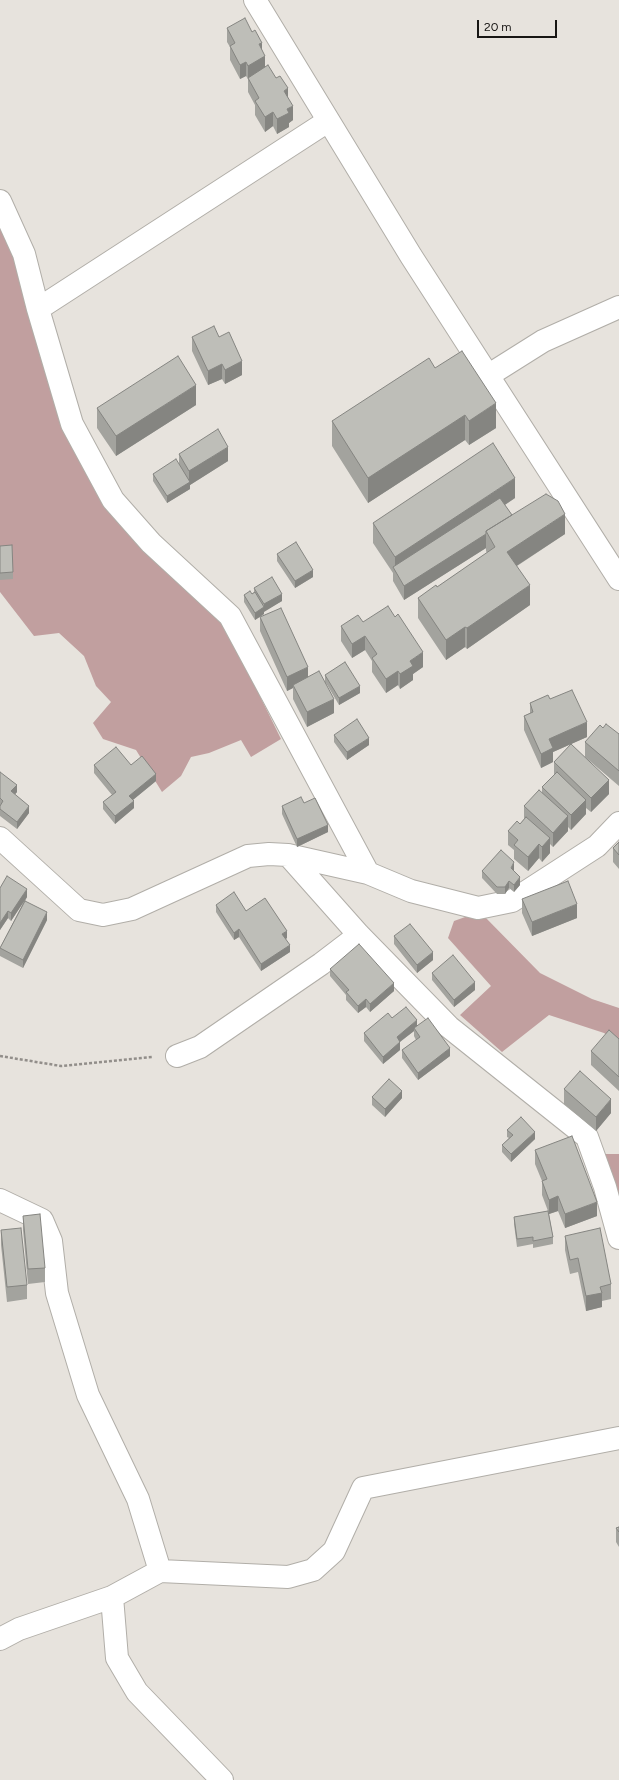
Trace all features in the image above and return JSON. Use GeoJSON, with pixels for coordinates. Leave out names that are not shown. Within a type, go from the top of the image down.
{"type":"FeatureCollection","features":[{"type":"Feature","properties":{"kind":"street"},"geometry":{"type":"LineString","coordinates":[[261,2],[328,121],[411,256],[619,579]]}},
{"type":"Feature","properties":{"kind":"street"},"geometry":{"type":"LineString","coordinates":[[38,309],[328,121]]}},
{"type":"Feature","properties":{"kind":"street"},"geometry":{"type":"LineString","coordinates":[[0,201],[24,254],[38,309],[72,424],[113,500],[151,543],[230,616],[368,873]]}},
{"type":"Feature","properties":{"kind":"street"},"geometry":{"type":"LineString","coordinates":[[488,375],[543,341],[619,307]]}},
{"type":"Feature","properties":{"kind":"street"},"geometry":{"type":"LineString","coordinates":[[0,838],[80,910],[103,915],[132,909],[248,856],[268,854],[288,855],[368,873],[411,891],[478,908],[512,901],[597,846],[619,823]]}},
{"type":"Feature","properties":{"kind":"street"},"geometry":{"type":"LineString","coordinates":[[288,855],[359,935],[449,1027],[587,1137],[605,1187],[619,1238]]}},
{"type":"Feature","properties":{"kind":"street"},"geometry":{"type":"LineString","coordinates":[[177,1056],[200,1047],[321,964],[359,935]]}},
{"type":"Feature","properties":{"kind":"street"},"geometry":{"type":"LineString","coordinates":[[0,1200],[42,1220],[51,1241],[57,1292],[88,1395],[138,1499],[160,1571]]}},
{"type":"Feature","properties":{"kind":"street"},"geometry":{"type":"LineString","coordinates":[[0,1639],[19,1629],[112,1598],[160,1571],[288,1577],[313,1570],[334,1551],[364,1488],[619,1438]]}},
{"type":"Feature","properties":{"kind":"street"},"geometry":{"type":"LineString","coordinates":[[112,1598],[117,1658],[137,1692],[222,1780]]}},
{"type":"Feature","properties":{"kind":"path"},"geometry":{"type":"LineString","coordinates":[[0,1056],[61,1066],[169,1055],[177,1056]]}},
{"type":"Feature","properties":{"kind":"shaded area"},"geometry":{"type":"Polygon","coordinates":[[[0,217],[18,257],[65,427],[223,621],[281,739],[251,757],[241,740],[209,753],[191,757],[181,776],[162,792],[136,750],[103,739],[93,723],[111,702],[96,686],[84,656],[59,633],[34,636],[0,592],[0,217]]]}},
{"type":"Feature","properties":{"kind":"shaded area"},"geometry":{"type":"Polygon","coordinates":[[[468,916],[485,917],[540,973],[592,999],[619,1008],[619,1043],[604,1033],[549,1015],[502,1052],[460,1015],[491,986],[448,938],[454,921],[468,916]]]}},
{"type":"Feature","properties":{"kind":"shaded area"},"geometry":{"type":"Polygon","coordinates":[[[600,1154],[619,1154],[619,1222],[600,1154]]]}},
{"type":"Feature","properties":{"kind":"building"},"geometry":{"type":"Polygon","coordinates":[[[245,18],[252,32],[255,30],[262,43],[259,44],[265,56],[248,66],[246,62],[240,65],[230,46],[235,43],[227,28],[245,18]]]}},
{"type":"Feature","properties":{"kind":"building"},"geometry":{"type":"Polygon","coordinates":[[[268,65],[276,78],[280,76],[288,88],[284,91],[293,106],[287,109],[289,113],[277,119],[273,112],[265,117],[255,101],[259,98],[248,78],[268,65]]]}},
{"type":"Feature","properties":{"kind":"building"},"geometry":{"type":"Polygon","coordinates":[[[214,326],[219,337],[229,332],[242,361],[225,370],[222,364],[208,371],[192,337],[214,326]]]}},
{"type":"Feature","properties":{"kind":"building"},"geometry":{"type":"Polygon","coordinates":[[[462,351],[496,403],[469,421],[465,415],[368,478],[332,421],[429,358],[435,368],[462,351]]]}},
{"type":"Feature","properties":{"kind":"building"},"geometry":{"type":"Polygon","coordinates":[[[178,356],[196,385],[116,436],[97,408],[178,356]]]}},
{"type":"Feature","properties":{"kind":"building"},"geometry":{"type":"Polygon","coordinates":[[[218,429],[228,447],[189,471],[179,454],[218,429]]]}},
{"type":"Feature","properties":{"kind":"building"},"geometry":{"type":"Polygon","coordinates":[[[493,443],[515,478],[395,557],[373,523],[493,443]]]}},
{"type":"Feature","properties":{"kind":"building"},"geometry":{"type":"Polygon","coordinates":[[[176,459],[190,482],[167,496],[153,474],[176,459]]]}},
{"type":"Feature","properties":{"kind":"building"},"geometry":{"type":"Polygon","coordinates":[[[546,494],[558,501],[565,514],[507,552],[530,585],[467,628],[465,627],[446,640],[418,598],[436,585],[437,587],[495,547],[486,531],[546,494]]]}},
{"type":"Feature","properties":{"kind":"building"},"geometry":{"type":"Polygon","coordinates":[[[500,498],[512,515],[486,531],[486,534],[404,586],[393,567],[500,498]]]}},
{"type":"Feature","properties":{"kind":"building"},"geometry":{"type":"Polygon","coordinates":[[[296,542],[313,570],[295,581],[277,554],[296,542]]]}},
{"type":"Feature","properties":{"kind":"building"},"geometry":{"type":"Polygon","coordinates":[[[12,545],[13,572],[0,573],[0,546],[12,545]]]}},
{"type":"Feature","properties":{"kind":"building"},"geometry":{"type":"Polygon","coordinates":[[[272,577],[282,594],[264,604],[254,588],[272,577]]]}},
{"type":"Feature","properties":{"kind":"building"},"geometry":{"type":"Polygon","coordinates":[[[250,591],[252,594],[255,592],[264,607],[255,613],[244,595],[250,591]]]}},
{"type":"Feature","properties":{"kind":"building"},"geometry":{"type":"Polygon","coordinates":[[[388,606],[395,617],[398,614],[423,652],[410,661],[413,666],[400,674],[398,671],[386,679],[372,658],[377,654],[365,636],[352,644],[341,626],[358,615],[363,622],[388,606]]]}},
{"type":"Feature","properties":{"kind":"building"},"geometry":{"type":"Polygon","coordinates":[[[281,608],[308,667],[287,677],[260,617],[281,608]]]}},
{"type":"Feature","properties":{"kind":"building"},"geometry":{"type":"Polygon","coordinates":[[[345,662],[360,686],[339,698],[325,675],[345,662]]]}},
{"type":"Feature","properties":{"kind":"building"},"geometry":{"type":"Polygon","coordinates":[[[319,671],[334,699],[307,712],[293,685],[319,671]]]}},
{"type":"Feature","properties":{"kind":"building"},"geometry":{"type":"Polygon","coordinates":[[[572,690],[587,722],[549,739],[553,748],[541,754],[524,716],[533,712],[530,703],[548,695],[550,699],[572,690]]]}},
{"type":"Feature","properties":{"kind":"building"},"geometry":{"type":"Polygon","coordinates":[[[357,719],[369,738],[347,752],[334,735],[357,719]]]}},
{"type":"Feature","properties":{"kind":"building"},"geometry":{"type":"Polygon","coordinates":[[[606,724],[619,734],[619,771],[585,742],[600,725],[603,728],[606,724]]]}},
{"type":"Feature","properties":{"kind":"building"},"geometry":{"type":"Polygon","coordinates":[[[571,744],[609,780],[591,798],[554,762],[571,744]]]}},
{"type":"Feature","properties":{"kind":"building"},"geometry":{"type":"Polygon","coordinates":[[[116,747],[131,765],[142,756],[156,774],[129,796],[134,801],[115,816],[103,802],[116,792],[94,765],[116,747]]]}},
{"type":"Feature","properties":{"kind":"building"},"geometry":{"type":"Polygon","coordinates":[[[0,772],[17,785],[11,791],[29,806],[17,822],[0,809],[3,801],[0,798],[0,772]]]}},
{"type":"Feature","properties":{"kind":"building"},"geometry":{"type":"Polygon","coordinates":[[[557,772],[586,800],[571,815],[542,787],[557,772]]]}},
{"type":"Feature","properties":{"kind":"building"},"geometry":{"type":"Polygon","coordinates":[[[539,790],[568,816],[553,833],[524,806],[539,790]]]}},
{"type":"Feature","properties":{"kind":"building"},"geometry":{"type":"Polygon","coordinates":[[[301,797],[304,803],[315,798],[328,825],[297,839],[282,806],[301,797]]]}},
{"type":"Feature","properties":{"kind":"building"},"geometry":{"type":"Polygon","coordinates":[[[526,817],[550,838],[542,847],[539,844],[528,857],[514,845],[518,840],[508,831],[517,821],[520,824],[526,817]]]}},
{"type":"Feature","properties":{"kind":"building"},"geometry":{"type":"Polygon","coordinates":[[[619,842],[619,855],[613,848],[619,842]]]}},
{"type":"Feature","properties":{"kind":"building"},"geometry":{"type":"Polygon","coordinates":[[[501,850],[514,862],[511,868],[520,877],[514,885],[509,881],[505,887],[497,887],[482,871],[501,850]]]}},
{"type":"Feature","properties":{"kind":"building"},"geometry":{"type":"Polygon","coordinates":[[[7,876],[27,889],[11,913],[8,911],[0,923],[0,888],[7,876]]]}},
{"type":"Feature","properties":{"kind":"building"},"geometry":{"type":"Polygon","coordinates":[[[568,881],[577,904],[532,922],[522,899],[568,881]]]}},
{"type":"Feature","properties":{"kind":"building"},"geometry":{"type":"Polygon","coordinates":[[[234,892],[246,911],[265,898],[287,931],[282,934],[290,945],[261,964],[239,929],[234,933],[216,905],[234,892]]]}},
{"type":"Feature","properties":{"kind":"building"},"geometry":{"type":"Polygon","coordinates":[[[25,901],[47,912],[23,960],[0,948],[25,901]]]}},
{"type":"Feature","properties":{"kind":"building"},"geometry":{"type":"Polygon","coordinates":[[[410,924],[433,952],[417,965],[394,936],[410,924]]]}},
{"type":"Feature","properties":{"kind":"building"},"geometry":{"type":"Polygon","coordinates":[[[359,944],[394,983],[370,1004],[366,999],[358,1006],[346,992],[349,990],[330,969],[359,944]]]}},
{"type":"Feature","properties":{"kind":"building"},"geometry":{"type":"Polygon","coordinates":[[[453,955],[475,982],[454,1000],[432,973],[453,955]]]}},
{"type":"Feature","properties":{"kind":"building"},"geometry":{"type":"Polygon","coordinates":[[[406,1007],[417,1020],[397,1037],[400,1042],[383,1057],[364,1033],[388,1013],[392,1018],[406,1007]]]}},
{"type":"Feature","properties":{"kind":"building"},"geometry":{"type":"Polygon","coordinates":[[[428,1018],[450,1048],[418,1073],[402,1050],[420,1037],[414,1028],[428,1018]]]}},
{"type":"Feature","properties":{"kind":"building"},"geometry":{"type":"Polygon","coordinates":[[[609,1030],[619,1039],[619,1077],[591,1051],[609,1030]]]}},
{"type":"Feature","properties":{"kind":"building"},"geometry":{"type":"Polygon","coordinates":[[[580,1071],[611,1099],[596,1117],[564,1089],[580,1071]]]}},
{"type":"Feature","properties":{"kind":"building"},"geometry":{"type":"Polygon","coordinates":[[[389,1079],[402,1091],[385,1109],[372,1097],[389,1079]]]}},
{"type":"Feature","properties":{"kind":"building"},"geometry":{"type":"Polygon","coordinates":[[[521,1117],[535,1132],[511,1154],[502,1145],[513,1135],[507,1130],[521,1117]]]}},
{"type":"Feature","properties":{"kind":"building"},"geometry":{"type":"Polygon","coordinates":[[[572,1136],[597,1202],[565,1214],[558,1196],[549,1200],[542,1181],[547,1179],[535,1150],[572,1136]]]}},
{"type":"Feature","properties":{"kind":"building"},"geometry":{"type":"Polygon","coordinates":[[[548,1211],[553,1237],[533,1241],[533,1237],[517,1239],[514,1217],[548,1211]]]}},
{"type":"Feature","properties":{"kind":"building"},"geometry":{"type":"Polygon","coordinates":[[[40,1214],[45,1268],[28,1269],[23,1216],[40,1214]]]}},
{"type":"Feature","properties":{"kind":"building"},"geometry":{"type":"Polygon","coordinates":[[[21,1228],[27,1285],[7,1287],[1,1230],[21,1228]]]}},
{"type":"Feature","properties":{"kind":"building"},"geometry":{"type":"Polygon","coordinates":[[[600,1228],[611,1284],[600,1287],[602,1293],[586,1296],[578,1258],[570,1260],[565,1236],[600,1228]]]}}]}
